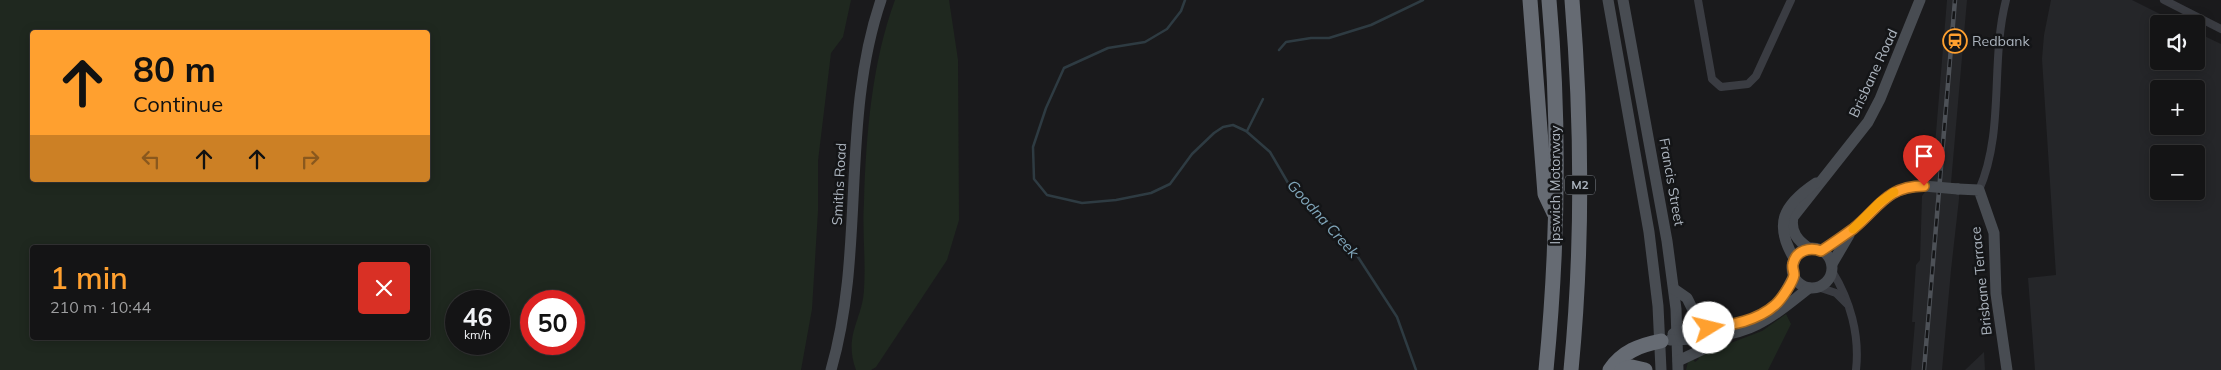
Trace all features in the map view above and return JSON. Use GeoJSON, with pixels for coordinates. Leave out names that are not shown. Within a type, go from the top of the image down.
{"type":"FeatureCollection","features":[{"type":"Feature","properties":{"kind":"highway"},"geometry":{"type":"LineString","coordinates":[[1530,0],[1545,194],[1556,217]]}},
{"type":"Feature","properties":{"kind":"highway","name":"Ipswich Motorway"},"geometry":{"type":"LineString","coordinates":[[1546,370],[1556,217],[1555,125],[1549,0]]}},
{"type":"Feature","properties":{"kind":"highway","name":"Ipswich Motorway"},"geometry":{"type":"LineString","coordinates":[[1571,370],[1577,291],[1580,163],[1572,0]]}},
{"type":"Feature","properties":{"kind":"highway"},"geometry":{"type":"LineString","coordinates":[[1610,370],[1628,352],[1640,346],[1661,341]]}},
{"type":"Feature","properties":{"kind":"highway"},"geometry":{"type":"LineString","coordinates":[[1622,370],[1632,367],[1645,370]]}},
{"type":"Feature","properties":{"kind":"main road","name":"Smiths Road"},"geometry":{"type":"LineString","coordinates":[[831,370],[846,293],[859,99],[866,56],[881,0]]}},
{"type":"Feature","properties":{"kind":"main road"},"geometry":{"type":"LineString","coordinates":[[1608,0],[1649,232],[1661,341],[1661,370]]}},
{"type":"Feature","properties":{"kind":"main road","name":"Francis Street"},"geometry":{"type":"LineString","coordinates":[[1623,0],[1667,241],[1674,288],[1678,336],[1678,366]]}},
{"type":"Feature","properties":{"kind":"main road","name":"Brisbane Road"},"geometry":{"type":"LineString","coordinates":[[1816,250],[1798,240],[1793,231],[1792,222],[1796,212],[1862,132],[1874,112],[1920,0]]}},
{"type":"Feature","properties":{"kind":"main road","name":"Brisbane Road"},"geometry":{"type":"LineString","coordinates":[[1795,260],[1782,232],[1786,213],[1791,204],[1805,191],[1824,178]]}},
{"type":"Feature","properties":{"kind":"main road"},"geometry":{"type":"LineString","coordinates":[[1813,288],[1798,282],[1794,276],[1793,265],[1799,254],[1816,250],[1853,228],[1893,192],[1909,187],[1924,186],[1979,190]]}},
{"type":"Feature","properties":{"kind":"main road","name":"Brisbane Terrace"},"geometry":{"type":"LineString","coordinates":[[1979,190],[1994,233],[1996,302],[2007,370]]}},
{"type":"Feature","properties":{"kind":"main road"},"geometry":{"type":"LineString","coordinates":[[1678,336],[1723,335],[1760,324],[1813,288],[1827,281],[1832,267],[1853,228]]}},
{"type":"Feature","properties":{"kind":"main road"},"geometry":{"type":"LineString","coordinates":[[1816,250],[1826,254],[1832,267]]}},
{"type":"Feature","properties":{"kind":"main road"},"geometry":{"type":"LineString","coordinates":[[1661,341],[1709,328],[1743,322],[1768,310],[1783,296],[1794,276]]}},
{"type":"Feature","properties":{"kind":"main road"},"geometry":{"type":"LineString","coordinates":[[1674,288],[1686,298],[1696,316],[1709,328]]}},
{"type":"Feature","properties":{"kind":"main road"},"geometry":{"type":"LineString","coordinates":[[1678,366],[1691,354],[1714,344],[1723,335]]}},
{"type":"Feature","properties":{"kind":"street"},"geometry":{"type":"LineString","coordinates":[[1698,0],[1712,79],[1721,88],[1748,84],[1756,76],[1791,0]]}},
{"type":"Feature","properties":{"kind":"street"},"geometry":{"type":"LineString","coordinates":[[1979,190],[1991,148],[2000,35],[2006,0]]}},
{"type":"Feature","properties":{"kind":"street"},"geometry":{"type":"LineString","coordinates":[[2164,0],[2221,29]]}},
{"type":"Feature","properties":{"kind":"street"},"geometry":{"type":"LineString","coordinates":[[1832,267],[1845,294],[1856,336],[1856,370]]}},
{"type":"Feature","properties":{"kind":"street"},"geometry":{"type":"LineString","coordinates":[[1813,288],[1836,293],[1847,304]]}},
{"type":"Feature","properties":{"kind":"shaded area"},"geometry":{"type":"Polygon","coordinates":[[[0,0],[851,0],[843,37],[831,53],[818,161],[818,211],[812,309],[801,370],[0,370],[0,0]]]}},
{"type":"Feature","properties":{"kind":"shaded area"},"geometry":{"type":"Polygon","coordinates":[[[895,0],[949,0],[958,60],[959,220],[947,260],[876,367],[871,370],[856,370],[852,347],[864,289],[866,151],[876,73],[887,24],[895,0]]]}},
{"type":"Feature","properties":{"kind":"shaded area"},"geometry":{"type":"Polygon","coordinates":[[[1947,0],[1967,0],[1951,183],[1959,183],[1959,199],[1942,370],[1911,370],[1915,322],[1912,322],[1916,265],[1920,260],[1922,196],[1925,192],[1923,176],[1933,169],[1947,0]]]}},
{"type":"Feature","properties":{"kind":"shaded area"},"geometry":{"type":"Polygon","coordinates":[[[2051,0],[2132,0],[2162,15],[2150,15],[2150,70],[2205,70],[2205,36],[2221,44],[2221,370],[2035,370],[2028,278],[2056,275],[2042,59],[2044,35],[2051,0]]]}},
{"type":"Feature","properties":{"kind":"shaded area"},"geometry":{"type":"Polygon","coordinates":[[[1786,314],[1791,324],[1768,370],[1686,370],[1688,362],[1692,358],[1695,362],[1699,359],[1697,356],[1762,331],[1786,314]]]}},
{"type":"Feature","properties":{"kind":"shaded area"},"geometry":{"type":"Polygon","coordinates":[[[1984,352],[1985,370],[1965,370],[1984,352]]]}},
{"type":"Feature","properties":{"kind":"waterway","name":"Goodna Creek"},"geometry":{"type":"LineString","coordinates":[[1185,0],[1181,11],[1167,29],[1145,42],[1108,48],[1064,68],[1046,108],[1033,147],[1034,179],[1047,195],[1082,203],[1116,200],[1151,193],[1170,184],[1192,154],[1223,127],[1233,125],[1246,131],[1270,152],[1291,188],[1306,204],[1332,225],[1358,257],[1397,317],[1416,370]]}},
{"type":"Feature","properties":{"kind":"waterway"},"geometry":{"type":"LineString","coordinates":[[1279,50],[1286,42],[1311,38],[1329,38],[1371,25],[1423,0]]}},
{"type":"Feature","properties":{"kind":"waterway"},"geometry":{"type":"LineString","coordinates":[[1247,131],[1263,99]]}},
{"type":"Feature","properties":{"kind":"railway"},"geometry":{"type":"LineString","coordinates":[[1924,370],[1955,0]]}},
{"type":"Feature","properties":{"kind":"slow traffic"},"geometry":{"type":"LineString","coordinates":[[1853,229],[1880,202],[1894,192]]}},
{"type":"Feature","properties":{"kind":"place","name":"Redbank"},"geometry":{"type":"Point","coordinates":[1955,41]}},
{"type":"Feature","properties":{"kind":"route"},"geometry":{"type":"LineString","coordinates":[[1709,328],[1743,322],[1768,310],[1786,292],[1794,276],[1793,265],[1799,254],[1810,249],[1821,251],[1833,244],[1893,192],[1909,187],[1924,186]]}}]}
